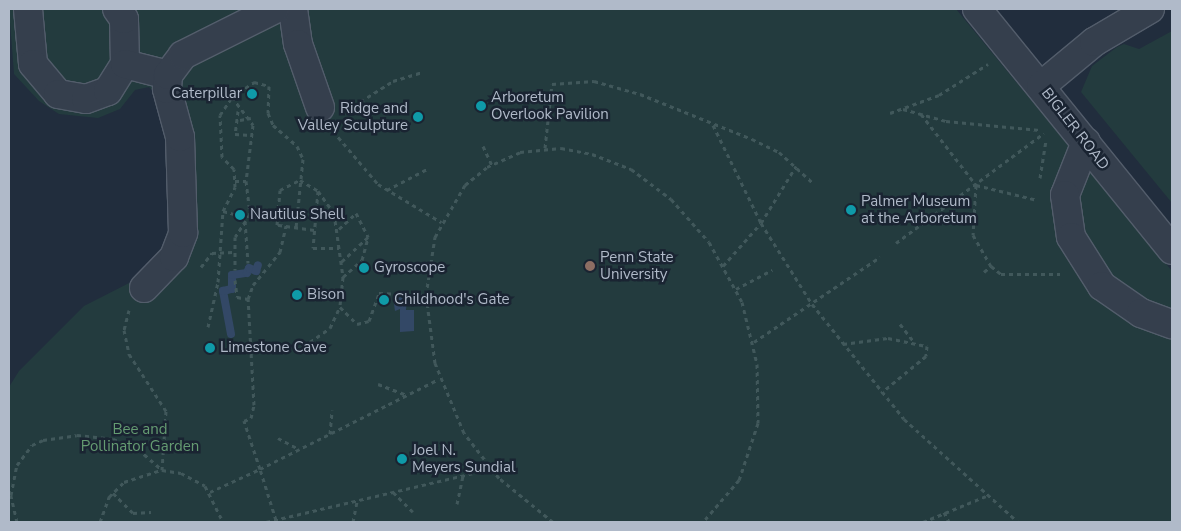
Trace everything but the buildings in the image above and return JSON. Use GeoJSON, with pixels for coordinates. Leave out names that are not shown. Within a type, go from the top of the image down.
{"type":"FeatureCollection","features":[{"type":"Feature","properties":{"kind":"street"},"geometry":{"type":"LineString","coordinates":[[28,9],[33,64],[58,94],[86,99],[108,91],[125,64],[124,20],[117,9]]}},
{"type":"Feature","properties":{"kind":"street"},"geometry":{"type":"LineString","coordinates":[[144,288],[174,257],[183,233],[180,137],[167,89],[168,74],[183,55],[275,9]]}},
{"type":"Feature","properties":{"kind":"street"},"geometry":{"type":"LineString","coordinates":[[293,9],[298,44],[324,115]]}},
{"type":"Feature","properties":{"kind":"street","name":"BIGLER ROAD"},"geometry":{"type":"LineString","coordinates":[[977,9],[1172,250]]}},
{"type":"Feature","properties":{"kind":"street"},"geometry":{"type":"LineString","coordinates":[[1041,86],[1094,42],[1150,9]]}},
{"type":"Feature","properties":{"kind":"street"},"geometry":{"type":"LineString","coordinates":[[125,64],[168,74]]}},
{"type":"Feature","properties":{"kind":"street"},"geometry":{"type":"LineString","coordinates":[[1086,142],[1065,195],[1071,237],[1102,286],[1141,313],[1172,324]]}},
{"type":"Feature","properties":{"kind":"path"},"geometry":{"type":"LineString","coordinates":[[890,112],[903,109],[952,87],[997,57]]}},
{"type":"Feature","properties":{"kind":"path"},"geometry":{"type":"LineString","coordinates":[[422,72],[386,84],[324,115],[360,167],[387,190],[441,222]]}},
{"type":"Feature","properties":{"kind":"path"},"geometry":{"type":"LineString","coordinates":[[545,148],[552,84],[574,79],[616,86],[714,124],[779,152],[812,182]]}},
{"type":"Feature","properties":{"kind":"path"},"geometry":{"type":"LineString","coordinates":[[208,327],[218,282],[223,211],[235,181],[234,170],[222,157],[220,114],[232,97],[254,82],[266,83],[272,125],[301,154],[296,228]]}},
{"type":"Feature","properties":{"kind":"path"},"geometry":{"type":"LineString","coordinates":[[232,97],[240,120],[235,134],[250,135]]}},
{"type":"Feature","properties":{"kind":"path"},"geometry":{"type":"LineString","coordinates":[[896,243],[1048,130],[1002,129],[920,114],[903,109]]}},
{"type":"Feature","properties":{"kind":"path"},"geometry":{"type":"LineString","coordinates":[[238,111],[251,118]]}},
{"type":"Feature","properties":{"kind":"path"},"geometry":{"type":"LineString","coordinates":[[920,114],[976,185],[1037,200]]}},
{"type":"Feature","properties":{"kind":"path"},"geometry":{"type":"LineString","coordinates":[[240,120],[251,118]]}},
{"type":"Feature","properties":{"kind":"path"},"geometry":{"type":"LineString","coordinates":[[235,270],[235,237],[250,214],[246,181],[251,118]]}},
{"type":"Feature","properties":{"kind":"path"},"geometry":{"type":"LineString","coordinates":[[714,124],[761,223],[812,304],[881,393],[986,496],[1018,522]]}},
{"type":"Feature","properties":{"kind":"path"},"geometry":{"type":"LineString","coordinates":[[483,146],[492,165]]}},
{"type":"Feature","properties":{"kind":"path"},"geometry":{"type":"LineString","coordinates":[[553,522],[491,469],[464,433],[440,378],[429,334],[426,295],[429,261],[441,222],[466,185],[492,165],[520,152],[545,148],[592,154],[641,176],[683,210],[723,266],[736,289],[754,342],[760,388],[750,456],[732,491],[703,522]]}},
{"type":"Feature","properties":{"kind":"path"},"geometry":{"type":"LineString","coordinates":[[723,266],[761,223],[796,166]]}},
{"type":"Feature","properties":{"kind":"path"},"geometry":{"type":"LineString","coordinates":[[387,190],[427,169]]}},
{"type":"Feature","properties":{"kind":"path"},"geometry":{"type":"LineString","coordinates":[[229,351],[250,349],[279,351],[310,342],[330,328],[340,307],[343,277],[338,230],[334,213],[318,191],[300,180]]}},
{"type":"Feature","properties":{"kind":"path"},"geometry":{"type":"LineString","coordinates":[[300,180],[280,190],[277,225],[314,230]]}},
{"type":"Feature","properties":{"kind":"path"},"geometry":{"type":"LineString","coordinates":[[235,181],[246,181]]}},
{"type":"Feature","properties":{"kind":"path"},"geometry":{"type":"LineString","coordinates":[[976,185],[973,235],[991,266],[1001,274],[1060,274]]}},
{"type":"Feature","properties":{"kind":"path"},"geometry":{"type":"LineString","coordinates":[[318,191],[313,248],[339,248]]}},
{"type":"Feature","properties":{"kind":"path"},"geometry":{"type":"LineString","coordinates":[[223,211],[234,214]]}},
{"type":"Feature","properties":{"kind":"path"},"geometry":{"type":"LineString","coordinates":[[338,230],[356,213],[368,237],[362,260],[343,277]]}},
{"type":"Feature","properties":{"kind":"path"},"geometry":{"type":"LineString","coordinates":[[250,214],[259,214]]}},
{"type":"Feature","properties":{"kind":"path"},"geometry":{"type":"LineString","coordinates":[[245,220],[248,263]]}},
{"type":"Feature","properties":{"kind":"path"},"geometry":{"type":"LineString","coordinates":[[276,520],[244,422],[254,410],[248,298],[253,285],[280,252],[286,226]]}},
{"type":"Feature","properties":{"kind":"path"},"geometry":{"type":"LineString","coordinates":[[341,262],[368,237]]}},
{"type":"Feature","properties":{"kind":"path"},"geometry":{"type":"LineString","coordinates":[[754,342],[880,257]]}},
{"type":"Feature","properties":{"kind":"path"},"geometry":{"type":"LineString","coordinates":[[984,272],[991,266]]}},
{"type":"Feature","properties":{"kind":"path"},"geometry":{"type":"LineString","coordinates":[[736,289],[772,270]]}},
{"type":"Feature","properties":{"kind":"path"},"geometry":{"type":"LineString","coordinates":[[235,280],[237,297],[248,298]]}},
{"type":"Feature","properties":{"kind":"path"},"geometry":{"type":"LineString","coordinates":[[144,288],[127,315],[125,341],[166,411],[162,470]]}},
{"type":"Feature","properties":{"kind":"path"},"geometry":{"type":"LineString","coordinates":[[340,307],[357,324],[366,325],[379,293],[426,295]]}},
{"type":"Feature","properties":{"kind":"path"},"geometry":{"type":"LineString","coordinates":[[900,324],[914,342]]}},
{"type":"Feature","properties":{"kind":"path"},"geometry":{"type":"LineString","coordinates":[[843,344],[888,338],[927,346],[926,356],[881,393]]}},
{"type":"Feature","properties":{"kind":"path"},"geometry":{"type":"LineString","coordinates":[[210,492],[299,450],[440,378]]}},
{"type":"Feature","properties":{"kind":"path"},"geometry":{"type":"LineString","coordinates":[[378,384],[406,395]]}},
{"type":"Feature","properties":{"kind":"path"},"geometry":{"type":"LineString","coordinates":[[330,434],[332,410]]}},
{"type":"Feature","properties":{"kind":"path"},"geometry":{"type":"LineString","coordinates":[[17,522],[10,496],[16,465],[25,453],[54,436],[112,439],[138,449],[162,470],[196,480],[210,492],[223,522]]}},
{"type":"Feature","properties":{"kind":"path"},"geometry":{"type":"LineString","coordinates":[[278,438],[299,450]]}},
{"type":"Feature","properties":{"kind":"path"},"geometry":{"type":"LineString","coordinates":[[266,522],[491,469]]}},
{"type":"Feature","properties":{"kind":"path"},"geometry":{"type":"LineString","coordinates":[[100,522],[113,493],[142,473],[162,470]]}},
{"type":"Feature","properties":{"kind":"path"},"geometry":{"type":"LineString","coordinates":[[457,504],[463,476]]}},
{"type":"Feature","properties":{"kind":"path"},"geometry":{"type":"LineString","coordinates":[[393,492],[413,512]]}},
{"type":"Feature","properties":{"kind":"path"},"geometry":{"type":"LineString","coordinates":[[113,493],[133,513],[152,512]]}},
{"type":"Feature","properties":{"kind":"path"},"geometry":{"type":"LineString","coordinates":[[922,522],[986,496]]}},
{"type":"Feature","properties":{"kind":"path"},"geometry":{"type":"LineString","coordinates":[[353,522],[356,501]]}},
{"type":"Feature","properties":{"kind":"path"},"geometry":{"type":"LineString","coordinates":[[944,512],[949,522]]}},
{"type":"Feature","properties":{"kind":"path"},"geometry":{"type":"LineString","coordinates":[[287,518],[291,522]]}},
{"type":"Feature","properties":{"kind":"path"},"geometry":{"type":"LineString","coordinates":[[891,522],[899,522]]}},
{"type":"Feature","properties":{"kind":"green space","name":"Penn State University"},"geometry":{"type":"Polygon","coordinates":[[[9,9],[956,9],[1172,271],[1172,522],[9,522],[9,387],[19,371],[84,306],[135,280],[163,255],[171,232],[172,178],[162,101],[149,87],[135,90],[120,109],[98,118],[59,114],[39,101],[14,74],[9,9]]]}},
{"type":"Feature","properties":{"kind":"green space"},"geometry":{"type":"Polygon","coordinates":[[[1172,31],[1172,203],[1081,92],[1092,66],[1117,47],[1124,44],[1139,49],[1172,31]]]}},
{"type":"Feature","properties":{"kind":"water"},"geometry":{"type":"Polygon","coordinates":[[[393,297],[407,298],[406,310],[414,310],[414,331],[400,332],[400,309],[395,311],[393,297]]]}},
{"type":"Feature","properties":{"kind":"waterway"},"geometry":{"type":"LineString","coordinates":[[231,334],[223,291],[232,289],[232,275],[247,273],[249,268],[256,271],[258,265]]}},
{"type":"Feature","properties":{"kind":"place","name":"Caterpillar"},"geometry":{"type":"Point","coordinates":[252,94]}},
{"type":"Feature","properties":{"kind":"place","name":"Arboretum Overlook Pavilion"},"geometry":{"type":"Point","coordinates":[481,106]}},
{"type":"Feature","properties":{"kind":"place","name":"Ridge and Valley Sculpture"},"geometry":{"type":"Point","coordinates":[418,117]}},
{"type":"Feature","properties":{"kind":"place","name":"Palmer Museum at the Arboretum"},"geometry":{"type":"Point","coordinates":[851,210]}},
{"type":"Feature","properties":{"kind":"place","name":"Nautilus Shell"},"geometry":{"type":"Point","coordinates":[240,215]}},
{"type":"Feature","properties":{"kind":"place","name":"Penn State University"},"geometry":{"type":"Point","coordinates":[590,266]}},
{"type":"Feature","properties":{"kind":"place","name":"Gyroscope"},"geometry":{"type":"Point","coordinates":[364,268]}},
{"type":"Feature","properties":{"kind":"place","name":"Bison"},"geometry":{"type":"Point","coordinates":[297,295]}},
{"type":"Feature","properties":{"kind":"place","name":"Childhood's Gate"},"geometry":{"type":"Point","coordinates":[384,300]}},
{"type":"Feature","properties":{"kind":"place","name":"Limestone Cave"},"geometry":{"type":"Point","coordinates":[210,348]}},
{"type":"Feature","properties":{"kind":"place","name":"Joel N. Meyers Sundial"},"geometry":{"type":"Point","coordinates":[402,459]}},
{"type":"Feature","properties":{"kind":"park label","name":"Bee and Pollinator Garden"},"geometry":{"type":"Point","coordinates":[140,438]}}]}
